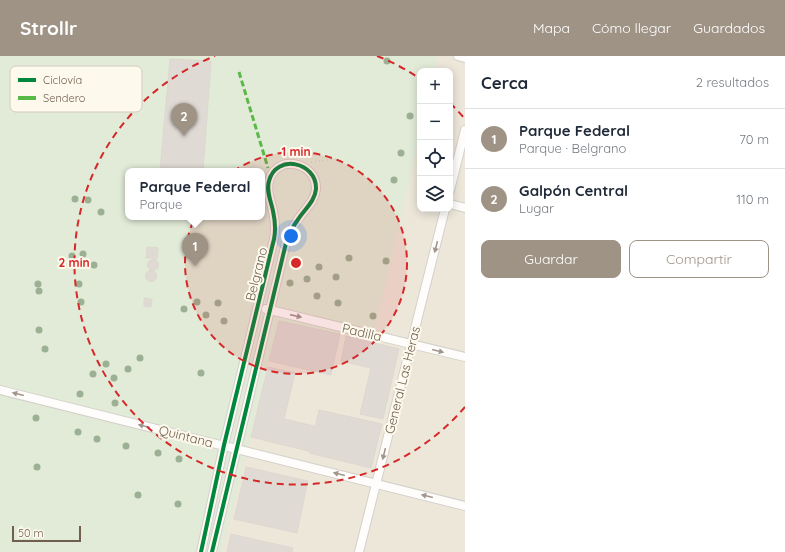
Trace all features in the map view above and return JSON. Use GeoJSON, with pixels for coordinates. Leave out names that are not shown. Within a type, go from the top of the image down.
{"type":"FeatureCollection","features":[{"type":"Feature","properties":{"kind":"street"},"geometry":{"type":"LineString","coordinates":[[458,56],[465,58]]}},
{"type":"Feature","properties":{"kind":"street"},"geometry":{"type":"LineString","coordinates":[[453,178],[465,130]]}},
{"type":"Feature","properties":{"kind":"street","name":"Belgrano"},"geometry":{"type":"LineString","coordinates":[[201,552],[224,445],[275,232],[268,183],[270,176],[276,168],[285,164],[297,164],[304,167],[312,176],[316,188],[315,195],[298,218],[289,235],[212,552]]}},
{"type":"Feature","properties":{"kind":"street"},"geometry":{"type":"LineString","coordinates":[[453,205],[465,208]]}},
{"type":"Feature","properties":{"kind":"street","name":"General Las Heras"},"geometry":{"type":"LineString","coordinates":[[359,552],[444,212]]}},
{"type":"Feature","properties":{"kind":"street","name":"Padilla"},"geometry":{"type":"LineString","coordinates":[[258,307],[465,357]]}},
{"type":"Feature","properties":{"kind":"street","name":"Quintana"},"geometry":{"type":"LineString","coordinates":[[0,390],[465,506]]}},
{"type":"Feature","properties":{"kind":"path"},"geometry":{"type":"LineString","coordinates":[[311,162],[336,159]]}},
{"type":"Feature","properties":{"kind":"shaded area"},"geometry":{"type":"Polygon","coordinates":[[[0,56],[465,56],[465,552],[0,552],[0,56]]]}},
{"type":"Feature","properties":{"kind":"green space"},"geometry":{"type":"Polygon","coordinates":[[[0,56],[438,56],[436,68],[417,68],[417,148],[375,331],[340,334],[279,321],[222,552],[0,552],[0,56]]]}},
{"type":"Feature","properties":{"kind":"building"},"geometry":{"type":"Polygon","coordinates":[[[170,59],[211,61],[203,168],[160,168],[170,59]]]}},
{"type":"Feature","properties":{"kind":"building"},"geometry":{"type":"Polygon","coordinates":[[[147,247],[152,247],[151,258],[146,258],[147,247]]]}},
{"type":"Feature","properties":{"kind":"building"},"geometry":{"type":"Polygon","coordinates":[[[153,247],[158,248],[157,259],[152,259],[153,247]]]}},
{"type":"Feature","properties":{"kind":"building"},"geometry":{"type":"Polygon","coordinates":[[[151,260],[155,260],[157,261],[157,269],[151,270],[148,267],[148,263],[151,260]]]}},
{"type":"Feature","properties":{"kind":"building"},"geometry":{"type":"Polygon","coordinates":[[[149,271],[153,271],[155,272],[155,280],[149,281],[146,278],[146,274],[149,271]]]}},
{"type":"Feature","properties":{"kind":"building"},"geometry":{"type":"Polygon","coordinates":[[[144,298],[148,298],[147,307],[144,306],[144,298]]]}},
{"type":"Feature","properties":{"kind":"building"},"geometry":{"type":"Polygon","coordinates":[[[149,299],[152,299],[151,307],[148,307],[149,299]]]}},
{"type":"Feature","properties":{"kind":"building"},"geometry":{"type":"Polygon","coordinates":[[[279,321],[340,334],[331,375],[269,361],[279,321]]]}},
{"type":"Feature","properties":{"kind":"building"},"geometry":{"type":"Polygon","coordinates":[[[346,336],[399,349],[383,419],[360,414],[371,368],[341,361],[346,336]]]}},
{"type":"Feature","properties":{"kind":"building"},"geometry":{"type":"Polygon","coordinates":[[[268,367],[295,373],[284,419],[314,426],[308,451],[251,437],[268,367]]]}},
{"type":"Feature","properties":{"kind":"building"},"geometry":{"type":"Polygon","coordinates":[[[319,410],[382,424],[371,468],[309,453],[319,410]]]}},
{"type":"Feature","properties":{"kind":"building"},"geometry":{"type":"Polygon","coordinates":[[[246,467],[308,481],[297,533],[234,519],[246,467]]]}},
{"type":"Feature","properties":{"kind":"building"},"geometry":{"type":"Polygon","coordinates":[[[231,534],[293,548],[292,552],[227,552],[231,534]]]}},
{"type":"Feature","properties":{"kind":"marked path"},"geometry":{"type":"LineString","coordinates":[[239,72],[268,168]]}},
{"type":"Feature","properties":{"kind":"cycle path"},"geometry":{"type":"LineString","coordinates":[[201,552],[224,445],[274,239],[275,221],[268,192],[268,185],[273,172],[279,167],[287,164],[296,164],[310,172],[315,180],[316,189],[312,201],[293,227],[286,243],[212,552]]}},
{"type":"Feature","properties":{"kind":"place","name":"Galpón Central"},"geometry":{"type":"Point","coordinates":[184,136]}},
{"type":"Feature","properties":{"kind":"place","name":"Parque Federal"},"geometry":{"type":"Point","coordinates":[195,266]}}]}
